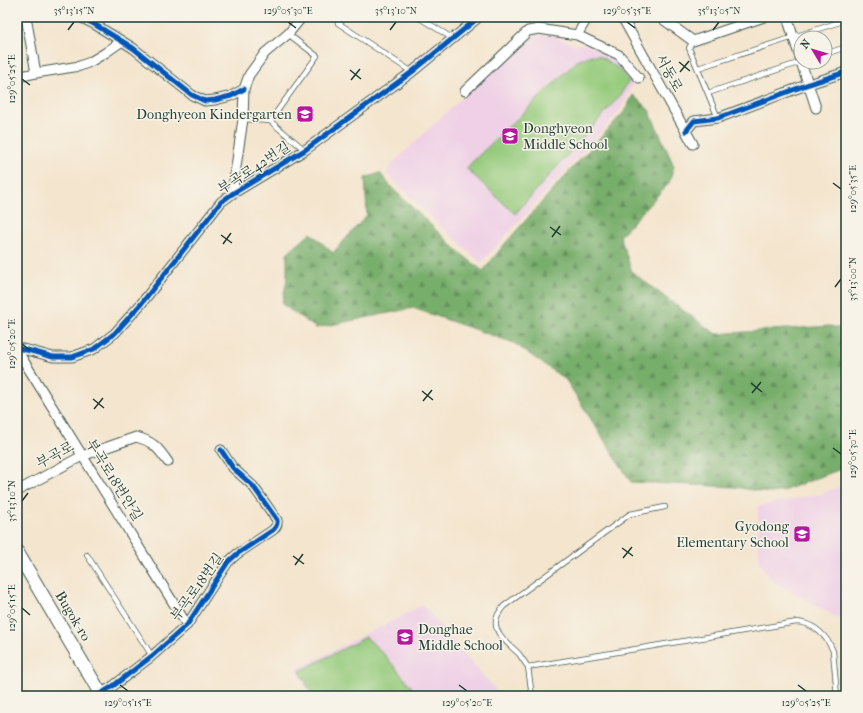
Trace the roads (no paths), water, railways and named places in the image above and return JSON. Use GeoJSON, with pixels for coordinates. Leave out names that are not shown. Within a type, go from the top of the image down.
{"type":"FeatureCollection","features":[{"type":"Feature","properties":{"kind":"main road","name":"Bugok-ro"},"geometry":{"type":"LineString","coordinates":[[17,552],[100,695]]}},
{"type":"Feature","properties":{"kind":"street"},"geometry":{"type":"LineString","coordinates":[[26,17],[36,73]]}},
{"type":"Feature","properties":{"kind":"street"},"geometry":{"type":"LineString","coordinates":[[80,17],[133,48],[192,95],[198,98],[215,100],[231,96],[244,89]]}},
{"type":"Feature","properties":{"kind":"street"},"geometry":{"type":"LineString","coordinates":[[232,194],[243,119],[244,89],[249,75],[265,53],[288,34],[302,17]]}},
{"type":"Feature","properties":{"kind":"street","name":"부곡로42번길"},"geometry":{"type":"LineString","coordinates":[[17,349],[53,357],[72,357],[94,349],[115,333],[141,304],[221,202],[304,150],[412,72],[479,17]]}},
{"type":"Feature","properties":{"kind":"street"},"geometry":{"type":"LineString","coordinates":[[577,34],[588,17]]}},
{"type":"Feature","properties":{"kind":"street","name":"서동로"},"geometry":{"type":"LineString","coordinates":[[622,17],[693,144]]}},
{"type":"Feature","properties":{"kind":"street"},"geometry":{"type":"LineString","coordinates":[[665,18],[693,41],[764,17]]}},
{"type":"Feature","properties":{"kind":"street"},"geometry":{"type":"LineString","coordinates":[[786,17],[793,38]]}},
{"type":"Feature","properties":{"kind":"street"},"geometry":{"type":"LineString","coordinates":[[465,91],[528,31],[539,29],[577,34],[619,55],[639,78]]}},
{"type":"Feature","properties":{"kind":"street"},"geometry":{"type":"LineString","coordinates":[[17,77],[80,66],[90,62],[122,41]]}},
{"type":"Feature","properties":{"kind":"street"},"geometry":{"type":"LineString","coordinates":[[804,70],[816,108]]}},
{"type":"Feature","properties":{"kind":"street"},"geometry":{"type":"LineString","coordinates":[[686,131],[694,121],[718,118],[808,84],[846,72]]}},
{"type":"Feature","properties":{"kind":"street","name":"부곡로18번안길"},"geometry":{"type":"LineString","coordinates":[[17,349],[187,625]]}},
{"type":"Feature","properties":{"kind":"street","name":"부곡로"},"geometry":{"type":"LineString","coordinates":[[17,492],[82,456],[136,438],[153,443],[168,462]]}},
{"type":"Feature","properties":{"kind":"street","name":"부곡로18번길"},"geometry":{"type":"LineString","coordinates":[[100,695],[152,656],[187,625],[228,562],[276,527],[277,520],[253,486],[233,468],[221,450]]}},
{"type":"Feature","properties":{"kind":"lane"},"geometry":{"type":"LineString","coordinates":[[336,17],[338,23],[412,72]]}},
{"type":"Feature","properties":{"kind":"lane"},"geometry":{"type":"LineString","coordinates":[[418,17],[452,38]]}},
{"type":"Feature","properties":{"kind":"lane"},"geometry":{"type":"LineString","coordinates":[[817,30],[846,20]]}},
{"type":"Feature","properties":{"kind":"lane"},"geometry":{"type":"LineString","coordinates":[[270,121],[317,56],[288,34]]}},
{"type":"Feature","properties":{"kind":"lane"},"geometry":{"type":"LineString","coordinates":[[698,68],[793,38]]}},
{"type":"Feature","properties":{"kind":"lane"},"geometry":{"type":"LineString","coordinates":[[693,41],[689,48],[718,118]]}},
{"type":"Feature","properties":{"kind":"lane"},"geometry":{"type":"LineString","coordinates":[[833,51],[846,47]]}},
{"type":"Feature","properties":{"kind":"lane"},"geometry":{"type":"LineString","coordinates":[[708,93],[793,65]]}},
{"type":"Feature","properties":{"kind":"lane"},"geometry":{"type":"LineString","coordinates":[[243,119],[270,121],[304,150]]}},
{"type":"Feature","properties":{"kind":"lane"},"geometry":{"type":"LineString","coordinates":[[532,696],[528,667],[519,654],[507,644],[497,629],[497,618],[501,610],[504,606],[630,514],[666,507]]}},
{"type":"Feature","properties":{"kind":"lane"},"geometry":{"type":"LineString","coordinates":[[87,555],[152,656]]}},
{"type":"Feature","properties":{"kind":"lane"},"geometry":{"type":"LineString","coordinates":[[528,667],[797,622],[804,623],[816,629],[831,645],[833,651],[837,696]]}},
{"type":"Feature","properties":{"kind":"place","name":"Donghyeon Kindergarten"},"geometry":{"type":"Point","coordinates":[305,114]}},
{"type":"Feature","properties":{"kind":"place","name":"Donghyeon Middle School"},"geometry":{"type":"Point","coordinates":[510,136]}},
{"type":"Feature","properties":{"kind":"place","name":"Gyodong Elementary School"},"geometry":{"type":"Point","coordinates":[802,534]}},
{"type":"Feature","properties":{"kind":"place","name":"Donghae Middle School"},"geometry":{"type":"Point","coordinates":[405,637]}}]}
